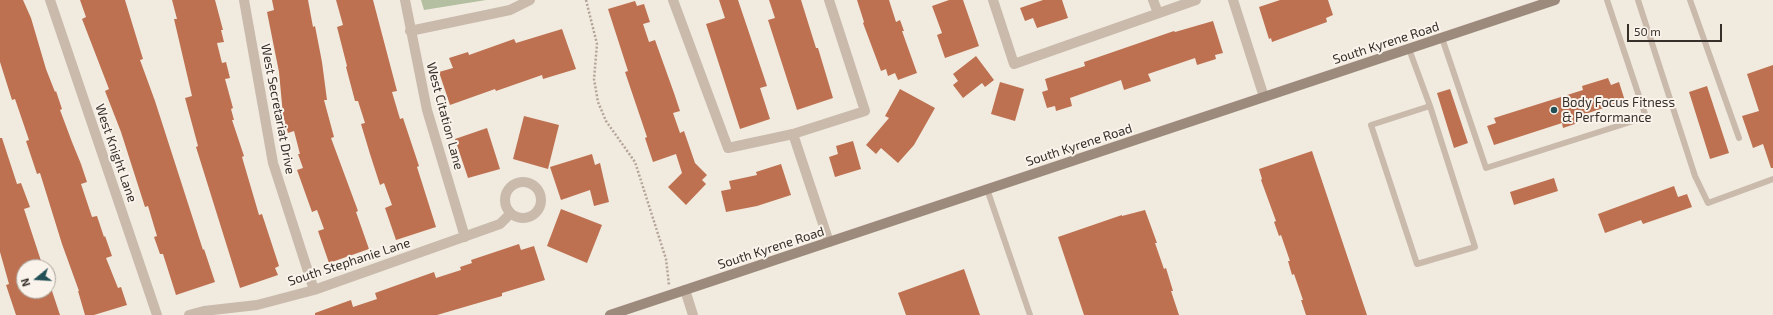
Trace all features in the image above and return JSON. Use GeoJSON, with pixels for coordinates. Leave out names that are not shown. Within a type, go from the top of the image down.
{"type":"FeatureCollection","features":[{"type":"Feature","properties":{"kind":"main road","name":"South Kyrene Road"},"geometry":{"type":"LineString","coordinates":[[610,315],[1555,0]]}},
{"type":"Feature","properties":{"kind":"street","name":"West Knight Lane"},"geometry":{"type":"LineString","coordinates":[[50,0],[157,315]]}},
{"type":"Feature","properties":{"kind":"street","name":"West Secretariat Drive"},"geometry":{"type":"LineString","coordinates":[[244,0],[273,163],[314,290]]}},
{"type":"Feature","properties":{"kind":"street","name":"West Citation Lane"},"geometry":{"type":"LineString","coordinates":[[404,0],[428,110],[465,237]]}},
{"type":"Feature","properties":{"kind":"street"},"geometry":{"type":"LineString","coordinates":[[410,31],[510,10],[530,0]]}},
{"type":"Feature","properties":{"kind":"street"},"geometry":{"type":"LineString","coordinates":[[673,0],[728,148],[793,134],[865,111],[829,0]]}},
{"type":"Feature","properties":{"kind":"street"},"geometry":{"type":"LineString","coordinates":[[993,0],[1014,64],[1196,0]]}},
{"type":"Feature","properties":{"kind":"street"},"geometry":{"type":"LineString","coordinates":[[1153,0],[1158,13]]}},
{"type":"Feature","properties":{"kind":"street"},"geometry":{"type":"LineString","coordinates":[[1233,0],[1264,97]]}},
{"type":"Feature","properties":{"kind":"street"},"geometry":{"type":"LineString","coordinates":[[793,134],[829,242]]}},
{"type":"Feature","properties":{"kind":"street","name":"South Stephanie Lane"},"geometry":{"type":"LineString","coordinates":[[189,315],[204,311],[257,305],[314,290],[500,224],[510,214]]}},
{"type":"Feature","properties":{"kind":"street"},"geometry":{"type":"LineString","coordinates":[[685,290],[693,315]]}},
{"type":"Feature","properties":{"kind":"lane"},"geometry":{"type":"LineString","coordinates":[[1442,38],[1486,168],[1646,116],[1607,0]]}},
{"type":"Feature","properties":{"kind":"lane"},"geometry":{"type":"LineString","coordinates":[[1638,0],[1695,176],[1708,203],[1773,179]]}},
{"type":"Feature","properties":{"kind":"lane"},"geometry":{"type":"LineString","coordinates":[[1690,0],[1739,138]]}},
{"type":"Feature","properties":{"kind":"lane"},"geometry":{"type":"LineString","coordinates":[[1409,49],[1430,106],[1475,247],[1417,264],[1371,125],[1430,106]]}},
{"type":"Feature","properties":{"kind":"lane"},"geometry":{"type":"LineString","coordinates":[[987,190],[1030,315]]}},
{"type":"Feature","properties":{"kind":"path"},"geometry":{"type":"LineString","coordinates":[[586,0],[597,44],[594,79],[598,102],[606,121],[635,162],[666,259],[670,295]]}},
{"type":"Feature","properties":{"kind":"green space"},"geometry":{"type":"Polygon","coordinates":[[[421,0],[486,0],[424,10],[421,0]]]}},
{"type":"Feature","properties":{"kind":"building"},"geometry":{"type":"Polygon","coordinates":[[[0,0],[23,0],[31,18],[46,69],[62,109],[60,110],[87,182],[81,184],[92,217],[97,216],[104,237],[105,236],[112,256],[106,258],[118,288],[121,287],[127,305],[94,315],[85,315],[79,291],[62,244],[40,173],[37,174],[26,141],[29,140],[15,99],[12,100],[0,62],[0,0]]]}},
{"type":"Feature","properties":{"kind":"building"},"geometry":{"type":"Polygon","coordinates":[[[80,0],[125,0],[143,59],[140,60],[215,282],[176,295],[163,254],[160,254],[154,237],[157,236],[148,206],[145,207],[121,132],[105,91],[109,89],[82,19],[86,17],[80,0]]]}},
{"type":"Feature","properties":{"kind":"building"},"geometry":{"type":"Polygon","coordinates":[[[172,0],[215,0],[223,30],[221,30],[224,42],[217,43],[222,63],[226,62],[230,78],[225,79],[233,108],[231,109],[234,120],[232,120],[244,156],[242,157],[259,215],[262,214],[279,266],[275,268],[278,275],[240,288],[196,147],[198,146],[185,98],[192,96],[174,19],[177,19],[172,0]]]}},
{"type":"Feature","properties":{"kind":"building"},"geometry":{"type":"Polygon","coordinates":[[[272,0],[308,0],[322,62],[327,100],[324,100],[334,137],[331,138],[358,211],[356,212],[369,249],[329,263],[318,231],[324,229],[317,210],[312,212],[297,170],[303,168],[298,154],[300,154],[294,131],[288,133],[283,115],[279,72],[267,12],[274,10],[272,0]]]}},
{"type":"Feature","properties":{"kind":"building"},"geometry":{"type":"Polygon","coordinates":[[[336,0],[373,0],[397,91],[392,92],[400,119],[403,118],[419,166],[417,167],[436,227],[396,240],[385,208],[392,205],[384,183],[380,185],[361,124],[365,123],[358,101],[355,101],[346,67],[337,27],[343,25],[336,0]]]}},
{"type":"Feature","properties":{"kind":"building"},"geometry":{"type":"Polygon","coordinates":[[[719,0],[738,0],[767,86],[760,88],[770,119],[740,129],[706,24],[725,18],[719,0]]]}},
{"type":"Feature","properties":{"kind":"building"},"geometry":{"type":"Polygon","coordinates":[[[769,0],[801,0],[816,48],[818,48],[833,98],[797,110],[768,20],[775,18],[769,0]]]}},
{"type":"Feature","properties":{"kind":"building"},"geometry":{"type":"Polygon","coordinates":[[[857,0],[889,0],[896,22],[900,20],[904,31],[902,31],[917,73],[898,80],[895,73],[888,76],[886,69],[881,71],[863,23],[864,22],[857,0]]]}},
{"type":"Feature","properties":{"kind":"building"},"geometry":{"type":"Polygon","coordinates":[[[949,0],[963,0],[979,46],[945,58],[937,35],[942,33],[932,6],[949,0]]]}},
{"type":"Feature","properties":{"kind":"building"},"geometry":{"type":"Polygon","coordinates":[[[1043,0],[1062,0],[1068,18],[1037,28],[1033,18],[1025,21],[1020,8],[1043,0]]]}},
{"type":"Feature","properties":{"kind":"building"},"geometry":{"type":"Polygon","coordinates":[[[1280,0],[1328,0],[1333,15],[1326,18],[1327,22],[1272,42],[1271,38],[1269,39],[1259,7],[1280,0]]]}},
{"type":"Feature","properties":{"kind":"building"},"geometry":{"type":"Polygon","coordinates":[[[635,1],[637,6],[644,4],[650,22],[643,24],[649,42],[655,40],[674,93],[680,111],[673,113],[680,133],[684,131],[695,163],[707,175],[702,180],[706,184],[686,205],[668,187],[682,173],[676,154],[653,162],[645,138],[647,137],[625,72],[628,71],[608,9],[635,1]]]}},
{"type":"Feature","properties":{"kind":"building"},"geometry":{"type":"Polygon","coordinates":[[[1213,21],[1223,53],[1215,55],[1216,59],[1197,65],[1195,58],[1148,74],[1151,81],[1124,90],[1121,80],[1070,98],[1072,106],[1056,111],[1055,106],[1047,108],[1042,92],[1048,90],[1045,79],[1085,66],[1084,62],[1174,31],[1175,32],[1213,21]]]}},
{"type":"Feature","properties":{"kind":"building"},"geometry":{"type":"Polygon","coordinates":[[[562,29],[576,69],[543,79],[542,75],[496,91],[495,89],[450,105],[439,72],[453,68],[449,58],[468,52],[469,55],[514,39],[516,43],[562,29]]]}},
{"type":"Feature","properties":{"kind":"building"},"geometry":{"type":"Polygon","coordinates":[[[976,56],[994,80],[985,87],[982,83],[963,98],[953,85],[958,81],[953,74],[976,56]]]}},
{"type":"Feature","properties":{"kind":"building"},"geometry":{"type":"Polygon","coordinates":[[[1773,65],[1773,168],[1771,168],[1763,144],[1753,148],[1742,116],[1759,111],[1747,74],[1773,65]]]}},
{"type":"Feature","properties":{"kind":"building"},"geometry":{"type":"Polygon","coordinates":[[[1608,78],[1611,85],[1619,82],[1625,101],[1576,117],[1578,123],[1563,128],[1562,123],[1494,145],[1487,126],[1496,123],[1494,118],[1583,90],[1582,86],[1608,78]]]}},
{"type":"Feature","properties":{"kind":"building"},"geometry":{"type":"Polygon","coordinates":[[[1000,82],[1024,89],[1015,121],[991,114],[1000,82]]]}},
{"type":"Feature","properties":{"kind":"building"},"geometry":{"type":"Polygon","coordinates":[[[1707,86],[1729,153],[1710,159],[1689,92],[1707,86]]]}},
{"type":"Feature","properties":{"kind":"building"},"geometry":{"type":"Polygon","coordinates":[[[900,89],[935,108],[914,145],[898,163],[881,148],[876,154],[866,145],[889,118],[885,116],[900,89]]]}},
{"type":"Feature","properties":{"kind":"building"},"geometry":{"type":"Polygon","coordinates":[[[1450,89],[1468,143],[1454,148],[1437,93],[1450,89]]]}},
{"type":"Feature","properties":{"kind":"building"},"geometry":{"type":"Polygon","coordinates":[[[524,116],[559,125],[548,169],[513,159],[524,116]]]}},
{"type":"Feature","properties":{"kind":"building"},"geometry":{"type":"Polygon","coordinates":[[[487,128],[500,169],[468,178],[455,139],[487,128]]]}},
{"type":"Feature","properties":{"kind":"building"},"geometry":{"type":"Polygon","coordinates":[[[0,138],[2,138],[17,184],[21,183],[30,207],[24,209],[40,259],[16,259],[16,299],[55,299],[60,315],[16,315],[6,285],[9,284],[0,252],[0,138]]]}},
{"type":"Feature","properties":{"kind":"building"},"geometry":{"type":"Polygon","coordinates":[[[853,141],[861,169],[835,177],[829,157],[838,154],[836,146],[853,141]]]}},
{"type":"Feature","properties":{"kind":"building"},"geometry":{"type":"Polygon","coordinates":[[[1312,151],[1367,315],[1306,315],[1301,300],[1303,300],[1294,274],[1292,275],[1288,261],[1290,261],[1281,235],[1279,236],[1274,222],[1276,221],[1261,180],[1259,169],[1312,151]]]}},
{"type":"Feature","properties":{"kind":"building"},"geometry":{"type":"Polygon","coordinates":[[[592,154],[595,165],[600,163],[609,202],[594,206],[590,190],[561,200],[550,167],[592,154]]]}},
{"type":"Feature","properties":{"kind":"building"},"geometry":{"type":"Polygon","coordinates":[[[781,164],[791,195],[757,206],[726,212],[721,191],[731,189],[729,181],[757,175],[756,172],[781,164]]]}},
{"type":"Feature","properties":{"kind":"building"},"geometry":{"type":"Polygon","coordinates":[[[1554,178],[1558,191],[1514,205],[1510,192],[1554,178]]]}},
{"type":"Feature","properties":{"kind":"building"},"geometry":{"type":"Polygon","coordinates":[[[1674,186],[1678,197],[1687,194],[1692,207],[1643,224],[1641,220],[1605,233],[1598,214],[1674,186]]]}},
{"type":"Feature","properties":{"kind":"building"},"geometry":{"type":"Polygon","coordinates":[[[561,209],[602,225],[587,263],[547,246],[561,209]]]}},
{"type":"Feature","properties":{"kind":"building"},"geometry":{"type":"Polygon","coordinates":[[[1145,210],[1157,243],[1155,243],[1164,269],[1166,268],[1173,291],[1171,291],[1179,315],[1084,315],[1058,237],[1122,215],[1145,210]]]}},
{"type":"Feature","properties":{"kind":"building"},"geometry":{"type":"Polygon","coordinates":[[[519,244],[521,250],[534,246],[545,280],[502,293],[502,296],[437,315],[315,315],[315,313],[351,300],[353,307],[377,299],[375,293],[434,272],[436,278],[461,270],[460,267],[472,263],[471,260],[519,244]]]}},
{"type":"Feature","properties":{"kind":"building"},"geometry":{"type":"Polygon","coordinates":[[[964,269],[980,315],[906,315],[898,293],[964,269]]]}},
{"type":"Feature","properties":{"kind":"place","name":"Body Focus Fitness & Performance"},"geometry":{"type":"Point","coordinates":[1554,110]}}]}
